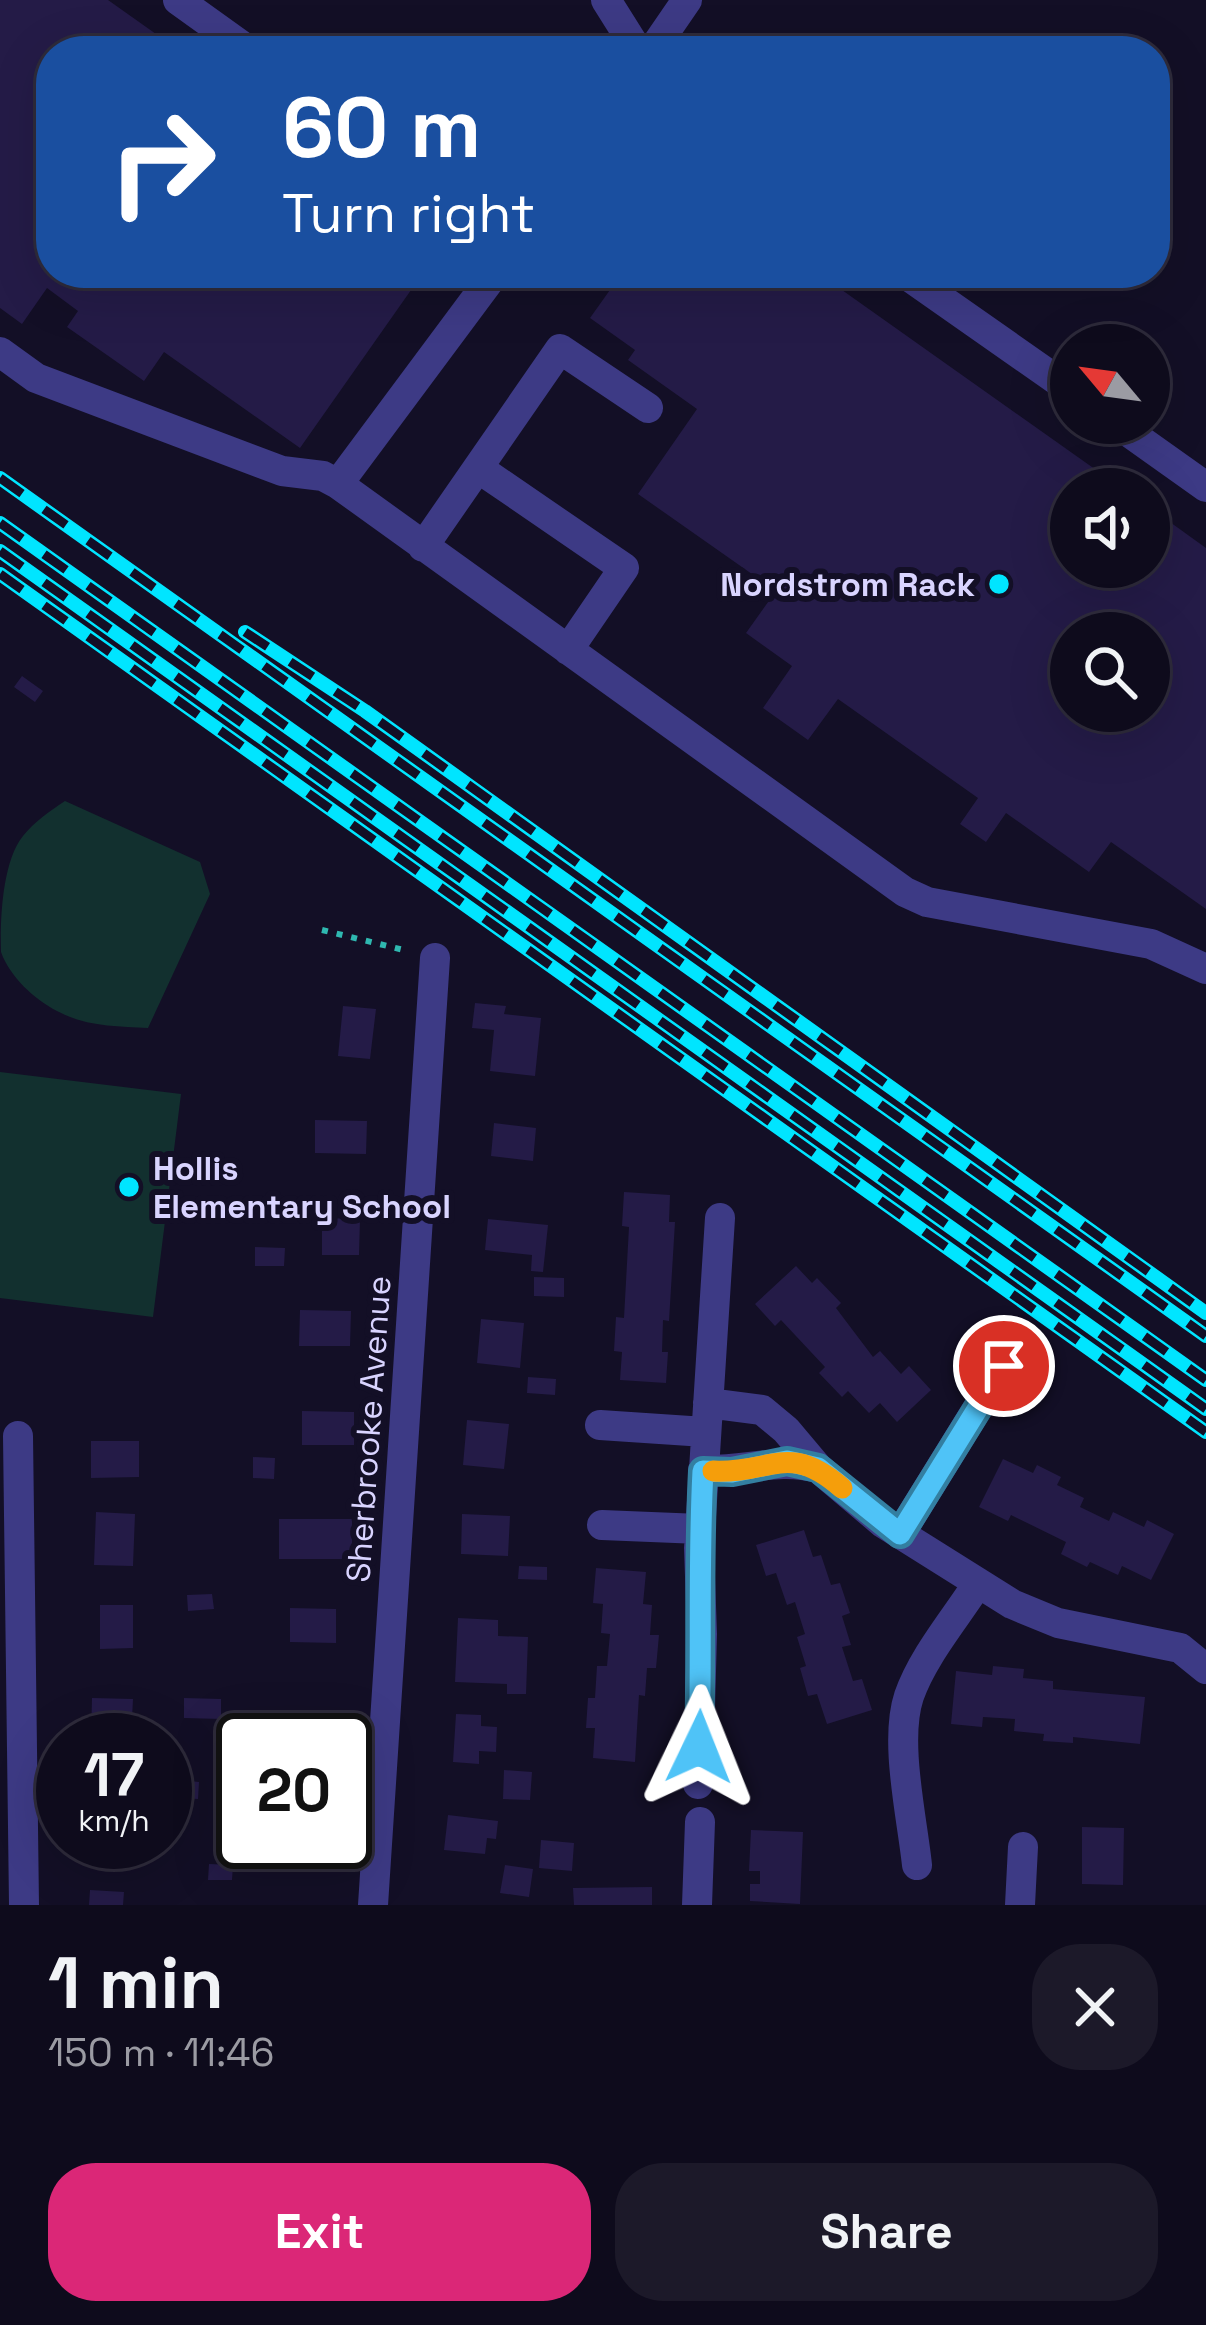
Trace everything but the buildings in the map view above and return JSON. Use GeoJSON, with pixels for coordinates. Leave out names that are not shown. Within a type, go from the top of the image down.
{"type":"FeatureCollection","features":[{"type":"Feature","properties":{"kind":"street"},"geometry":{"type":"LineString","coordinates":[[178,0],[228,36]]}},
{"type":"Feature","properties":{"kind":"street"},"geometry":{"type":"LineString","coordinates":[[606,0],[629,36]]}},
{"type":"Feature","properties":{"kind":"street"},"geometry":{"type":"LineString","coordinates":[[662,36],[687,0]]}},
{"type":"Feature","properties":{"kind":"street"},"geometry":{"type":"LineString","coordinates":[[338,484],[484,288]]}},
{"type":"Feature","properties":{"kind":"street"},"geometry":{"type":"LineString","coordinates":[[925,288],[1050,375]]}},
{"type":"Feature","properties":{"kind":"street"},"geometry":{"type":"LineString","coordinates":[[423,547],[560,349],[648,408]]}},
{"type":"Feature","properties":{"kind":"street"},"geometry":{"type":"LineString","coordinates":[[0,352],[35,378],[282,471],[323,476],[338,484],[905,892],[927,902],[1150,944],[1206,969]]}},
{"type":"Feature","properties":{"kind":"street"},"geometry":{"type":"LineString","coordinates":[[1146,444],[1206,487]]}},
{"type":"Feature","properties":{"kind":"street"},"geometry":{"type":"LineString","coordinates":[[478,468],[624,568],[568,650]]}},
{"type":"Feature","properties":{"kind":"street","name":"Sherbrooke Avenue"},"geometry":{"type":"LineString","coordinates":[[373,1905],[435,958]]}},
{"type":"Feature","properties":{"kind":"street"},"geometry":{"type":"LineString","coordinates":[[698,1784],[703,1634],[700,1529],[720,1218]]}},
{"type":"Feature","properties":{"kind":"street"},"geometry":{"type":"LineString","coordinates":[[900,1534],[1004,1366]]}},
{"type":"Feature","properties":{"kind":"street"},"geometry":{"type":"LineString","coordinates":[[600,1425],[762,1410],[818,1468],[900,1534],[978,1583],[1058,1623],[1180,1648],[1206,1669]]}},
{"type":"Feature","properties":{"kind":"street"},"geometry":{"type":"LineString","coordinates":[[18,1436],[24,1905]]}},
{"type":"Feature","properties":{"kind":"street"},"geometry":{"type":"LineString","coordinates":[[703,1471],[732,1472],[787,1461],[818,1468]]}},
{"type":"Feature","properties":{"kind":"street"},"geometry":{"type":"LineString","coordinates":[[602,1525],[700,1529]]}},
{"type":"Feature","properties":{"kind":"street"},"geometry":{"type":"LineString","coordinates":[[917,1865],[903,1735],[908,1700],[922,1668],[978,1583]]}},
{"type":"Feature","properties":{"kind":"street"},"geometry":{"type":"LineString","coordinates":[[697,1905],[700,1822]]}},
{"type":"Feature","properties":{"kind":"street"},"geometry":{"type":"LineString","coordinates":[[1020,1905],[1023,1847]]}},
{"type":"Feature","properties":{"kind":"path"},"geometry":{"type":"LineString","coordinates":[[322,930],[435,958]]}},
{"type":"Feature","properties":{"kind":"green space"},"geometry":{"type":"Polygon","coordinates":[[[65,801],[200,862],[210,894],[148,1028],[90,1023],[57,1011],[24,986],[1,952],[4,892],[16,847],[32,826],[65,801]]]}},
{"type":"Feature","properties":{"kind":"green space"},"geometry":{"type":"Polygon","coordinates":[[[0,1072],[181,1094],[153,1317],[0,1298],[0,1072]]]}},
{"type":"Feature","properties":{"kind":"railway"},"geometry":{"type":"LineString","coordinates":[[0,478],[1206,1336]]}},
{"type":"Feature","properties":{"kind":"railway"},"geometry":{"type":"LineString","coordinates":[[0,523],[1206,1380]]}},
{"type":"Feature","properties":{"kind":"railway"},"geometry":{"type":"LineString","coordinates":[[0,551],[1206,1409]]}},
{"type":"Feature","properties":{"kind":"railway"},"geometry":{"type":"LineString","coordinates":[[0,574],[1206,1432]]}},
{"type":"Feature","properties":{"kind":"railway"},"geometry":{"type":"LineString","coordinates":[[245,632],[365,711],[1206,1313]]}},
{"type":"Feature","properties":{"kind":"slow traffic"},"geometry":{"type":"LineString","coordinates":[[713,1471],[787,1461],[818,1468],[842,1488]]}},
{"type":"Feature","properties":{"kind":"place","name":"Nordstrom Rack"},"geometry":{"type":"Point","coordinates":[999,584]}},
{"type":"Feature","properties":{"kind":"place","name":"Hollis Elementary School"},"geometry":{"type":"Point","coordinates":[129,1187]}},
{"type":"Feature","properties":{"kind":"route"},"geometry":{"type":"LineString","coordinates":[[699,1747],[703,1471],[732,1472],[787,1461],[818,1468],[900,1534],[1004,1366]]}}]}
